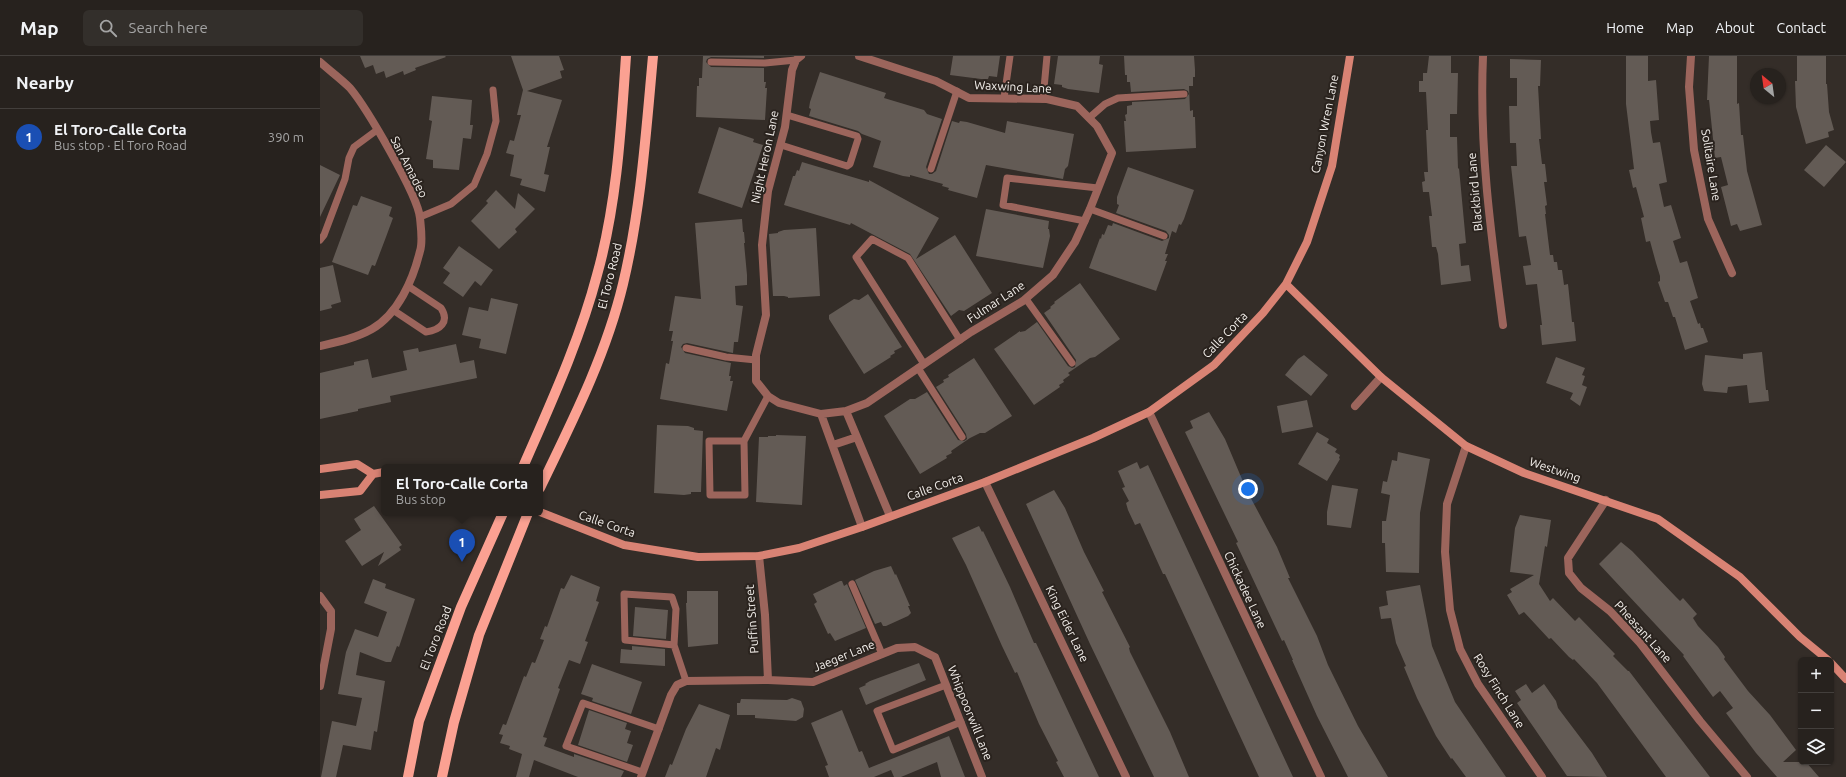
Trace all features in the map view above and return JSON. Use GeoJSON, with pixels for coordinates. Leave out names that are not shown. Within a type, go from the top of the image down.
{"type":"FeatureCollection","features":[{"type":"Feature","properties":{"kind":"main road","name":"El Toro Road"},"geometry":{"type":"LineString","coordinates":[[524,464],[555,394],[597,275],[608,228],[618,156],[626,56]]}},
{"type":"Feature","properties":{"kind":"main road","name":"El Toro Road"},"geometry":{"type":"LineString","coordinates":[[543,482],[583,398],[609,331],[623,285],[634,235],[642,176],[653,56]]}},
{"type":"Feature","properties":{"kind":"main road","name":"El Toro Road"},"geometry":{"type":"LineString","coordinates":[[408,777],[419,720],[461,607],[502,516]]}},
{"type":"Feature","properties":{"kind":"main road"},"geometry":{"type":"LineString","coordinates":[[442,777],[454,722],[479,635],[527,516]]}},
{"type":"Feature","properties":{"kind":"street"},"geometry":{"type":"LineString","coordinates":[[320,59],[324,56]]}},
{"type":"Feature","properties":{"kind":"street","name":"Waxwing Lane"},"geometry":{"type":"LineString","coordinates":[[859,56],[870,58],[936,81],[969,98],[1043,99],[1077,106]]}},
{"type":"Feature","properties":{"kind":"street","name":"Canyon Wren Lane"},"geometry":{"type":"LineString","coordinates":[[1286,284],[1307,242],[1332,166],[1350,56]]}},
{"type":"Feature","properties":{"kind":"street","name":"Blackbird Lane"},"geometry":{"type":"LineString","coordinates":[[1483,56],[1481,105],[1483,154],[1491,238],[1504,325]]}},
{"type":"Feature","properties":{"kind":"street","name":"Solitaire Lane"},"geometry":{"type":"LineString","coordinates":[[1691,56],[1689,88],[1694,150],[1708,219],[1732,273]]}},
{"type":"Feature","properties":{"kind":"street","name":"Night Heron Lane"},"geometry":{"type":"LineString","coordinates":[[798,58],[792,70],[787,115],[781,145],[768,191],[762,238],[766,315],[756,360],[756,381],[768,396],[779,403],[821,414],[846,411]]}},
{"type":"Feature","properties":{"kind":"street","name":"San Amadeo"},"geometry":{"type":"LineString","coordinates":[[320,62],[350,88],[377,130],[411,193],[420,217],[421,250],[408,286],[393,310],[372,329],[347,340],[320,346]]}},
{"type":"Feature","properties":{"kind":"street","name":"Fulmar Lane"},"geometry":{"type":"LineString","coordinates":[[846,411],[867,402],[960,340],[1026,299],[1053,276],[1075,242],[1085,221],[1112,152],[1097,126],[1077,106]]}},
{"type":"Feature","properties":{"kind":"street","name":"Westwing"},"geometry":{"type":"LineString","coordinates":[[1286,284],[1381,377],[1466,446],[1524,473],[1658,519],[1740,577],[1800,637],[1824,657]]}},
{"type":"Feature","properties":{"kind":"street","name":"Calle Corta"},"geometry":{"type":"LineString","coordinates":[[543,513],[624,546],[698,557],[759,556],[799,548],[862,527],[985,482],[1093,438],[1149,412],[1214,366],[1263,313],[1286,284]]}},
{"type":"Feature","properties":{"kind":"street"},"geometry":{"type":"LineString","coordinates":[[1355,406],[1381,377]]}},
{"type":"Feature","properties":{"kind":"street"},"geometry":{"type":"LineString","coordinates":[[846,411],[890,516]]}},
{"type":"Feature","properties":{"kind":"street","name":"Chickadee Lane"},"geometry":{"type":"LineString","coordinates":[[1149,412],[1321,777]]}},
{"type":"Feature","properties":{"kind":"street"},"geometry":{"type":"LineString","coordinates":[[821,414],[862,527]]}},
{"type":"Feature","properties":{"kind":"street"},"geometry":{"type":"LineString","coordinates":[[833,445],[857,438]]}},
{"type":"Feature","properties":{"kind":"street","name":"Rosy Finch Lane"},"geometry":{"type":"LineString","coordinates":[[1466,446],[1447,504],[1445,552],[1450,610],[1460,649],[1478,684],[1542,777]]}},
{"type":"Feature","properties":{"kind":"street"},"geometry":{"type":"LineString","coordinates":[[320,469],[357,464],[373,474]]}},
{"type":"Feature","properties":{"kind":"street"},"geometry":{"type":"LineString","coordinates":[[320,496],[360,491],[373,474],[381,473]]}},
{"type":"Feature","properties":{"kind":"street","name":"King Eider Lane"},"geometry":{"type":"LineString","coordinates":[[985,482],[1126,777]]}},
{"type":"Feature","properties":{"kind":"street","name":"Pheasant Lane"},"geometry":{"type":"LineString","coordinates":[[1606,500],[1568,558],[1569,573],[1581,588],[1610,611],[1640,643],[1700,721],[1747,777]]}},
{"type":"Feature","properties":{"kind":"street","name":"Puffin Street"},"geometry":{"type":"LineString","coordinates":[[759,556],[765,615],[768,680]]}},
{"type":"Feature","properties":{"kind":"street"},"geometry":{"type":"LineString","coordinates":[[320,596],[331,611],[331,629],[320,686]]}},
{"type":"Feature","properties":{"kind":"street","name":"Jaeger Lane"},"geometry":{"type":"LineString","coordinates":[[686,681],[768,680],[812,682],[897,648],[915,647],[935,657]]}},
{"type":"Feature","properties":{"kind":"street","name":"Whippoorwill Lane"},"geometry":{"type":"LineString","coordinates":[[935,657],[982,777]]}},
{"type":"Feature","properties":{"kind":"street"},"geometry":{"type":"LineString","coordinates":[[1834,666],[1846,679]]}},
{"type":"Feature","properties":{"kind":"street"},"geometry":{"type":"LineString","coordinates":[[642,775],[671,695],[677,685],[686,681]]}},
{"type":"Feature","properties":{"kind":"lane"},"geometry":{"type":"LineString","coordinates":[[1004,98],[1010,56]]}},
{"type":"Feature","properties":{"kind":"lane"},"geometry":{"type":"LineString","coordinates":[[1043,99],[1047,56]]}},
{"type":"Feature","properties":{"kind":"lane"},"geometry":{"type":"LineString","coordinates":[[711,62],[765,63],[798,58]]}},
{"type":"Feature","properties":{"kind":"lane"},"geometry":{"type":"LineString","coordinates":[[420,217],[451,204],[474,185],[487,154],[496,121],[493,90]]}},
{"type":"Feature","properties":{"kind":"lane"},"geometry":{"type":"LineString","coordinates":[[931,169],[956,91]]}},
{"type":"Feature","properties":{"kind":"lane"},"geometry":{"type":"LineString","coordinates":[[1089,118],[1105,104],[1118,98],[1184,94]]}},
{"type":"Feature","properties":{"kind":"lane"},"geometry":{"type":"LineString","coordinates":[[781,145],[847,166],[850,164],[858,140],[857,136],[787,115]]}},
{"type":"Feature","properties":{"kind":"lane"},"geometry":{"type":"LineString","coordinates":[[320,240],[324,235],[345,179],[348,158],[354,147],[377,130]]}},
{"type":"Feature","properties":{"kind":"lane"},"geometry":{"type":"LineString","coordinates":[[1085,221],[1003,205],[1007,178],[1098,188]]}},
{"type":"Feature","properties":{"kind":"lane"},"geometry":{"type":"LineString","coordinates":[[1090,210],[1164,236]]}},
{"type":"Feature","properties":{"kind":"lane"},"geometry":{"type":"LineString","coordinates":[[960,340],[908,258],[872,239],[856,257],[962,437]]}},
{"type":"Feature","properties":{"kind":"lane"},"geometry":{"type":"LineString","coordinates":[[393,310],[426,332],[434,331],[441,327],[444,320],[444,313],[440,308],[408,286]]}},
{"type":"Feature","properties":{"kind":"lane"},"geometry":{"type":"LineString","coordinates":[[1026,299],[1072,363]]}},
{"type":"Feature","properties":{"kind":"lane"},"geometry":{"type":"LineString","coordinates":[[686,348],[726,357],[756,360]]}},
{"type":"Feature","properties":{"kind":"lane"},"geometry":{"type":"LineString","coordinates":[[744,441],[709,441],[710,495],[744,495],[744,441],[768,396]]}},
{"type":"Feature","properties":{"kind":"lane"},"geometry":{"type":"LineString","coordinates":[[852,584],[882,654]]}},
{"type":"Feature","properties":{"kind":"lane"},"geometry":{"type":"LineString","coordinates":[[674,644],[625,640],[624,594],[672,597],[676,609],[674,644],[686,681]]}},
{"type":"Feature","properties":{"kind":"lane"},"geometry":{"type":"LineString","coordinates":[[946,685],[877,711],[893,750],[960,722]]}},
{"type":"Feature","properties":{"kind":"lane"},"geometry":{"type":"LineString","coordinates":[[642,775],[566,746],[583,703],[659,729]]}},
{"type":"Feature","properties":{"kind":"building"},"geometry":{"type":"Polygon","coordinates":[[[360,56],[446,57],[415,68],[416,70],[404,75],[403,71],[386,78],[384,71],[376,74],[373,65],[365,68],[360,56]]]}},
{"type":"Feature","properties":{"kind":"building"},"geometry":{"type":"Polygon","coordinates":[[[511,56],[559,56],[564,70],[560,71],[562,78],[527,91],[562,100],[547,147],[550,147],[544,174],[549,175],[545,192],[520,185],[522,179],[510,176],[514,155],[506,153],[510,140],[514,141],[521,115],[517,115],[523,90],[511,56]]]}},
{"type":"Feature","properties":{"kind":"building"},"geometry":{"type":"Polygon","coordinates":[[[703,56],[764,56],[764,58],[711,57],[707,59],[706,62],[711,67],[764,68],[764,82],[766,82],[765,88],[767,88],[765,120],[696,117],[697,86],[699,86],[699,78],[702,78],[703,56]]]}},
{"type":"Feature","properties":{"kind":"building"},"geometry":{"type":"Polygon","coordinates":[[[953,56],[1000,56],[997,77],[989,76],[988,79],[981,79],[950,75],[953,56]]]}},
{"type":"Feature","properties":{"kind":"building"},"geometry":{"type":"Polygon","coordinates":[[[1058,56],[1100,56],[1099,64],[1103,65],[1099,93],[1068,89],[1062,87],[1062,85],[1054,84],[1058,56]]]}},
{"type":"Feature","properties":{"kind":"building"},"geometry":{"type":"Polygon","coordinates":[[[1124,56],[1194,56],[1195,77],[1193,77],[1193,86],[1189,86],[1190,111],[1193,110],[1193,117],[1195,117],[1196,148],[1126,152],[1124,121],[1126,121],[1125,115],[1127,114],[1127,106],[1132,105],[1132,102],[1185,99],[1189,94],[1188,91],[1184,89],[1131,92],[1130,82],[1127,82],[1127,75],[1125,75],[1124,56]]]}},
{"type":"Feature","properties":{"kind":"building"},"geometry":{"type":"Polygon","coordinates":[[[1429,56],[1451,56],[1451,73],[1458,73],[1457,114],[1450,114],[1450,137],[1457,137],[1458,169],[1459,168],[1466,243],[1459,244],[1461,266],[1469,265],[1471,281],[1441,285],[1438,254],[1436,247],[1432,247],[1429,216],[1432,216],[1429,192],[1423,192],[1422,182],[1425,181],[1424,172],[1428,172],[1426,130],[1428,130],[1426,92],[1419,92],[1419,81],[1423,81],[1423,73],[1427,73],[1429,56]]]}},
{"type":"Feature","properties":{"kind":"building"},"geometry":{"type":"Polygon","coordinates":[[[1626,56],[1648,56],[1648,81],[1656,80],[1659,120],[1650,121],[1651,132],[1653,143],[1660,142],[1667,182],[1659,184],[1664,207],[1671,205],[1681,238],[1673,241],[1680,263],[1687,261],[1698,298],[1690,301],[1698,324],[1700,323],[1701,328],[1703,328],[1708,342],[1685,350],[1675,317],[1673,317],[1668,302],[1665,302],[1658,282],[1660,281],[1660,276],[1650,241],[1646,242],[1641,218],[1644,217],[1636,187],[1633,188],[1629,170],[1634,169],[1626,104],[1626,56]]]}},
{"type":"Feature","properties":{"kind":"building"},"geometry":{"type":"Polygon","coordinates":[[[1709,56],[1737,56],[1737,104],[1739,103],[1741,135],[1743,135],[1747,171],[1762,225],[1740,231],[1737,224],[1731,226],[1721,187],[1728,185],[1721,157],[1715,158],[1709,100],[1707,100],[1709,56]]]}},
{"type":"Feature","properties":{"kind":"building"},"geometry":{"type":"Polygon","coordinates":[[[1797,56],[1826,56],[1826,84],[1829,112],[1834,130],[1828,132],[1829,137],[1806,144],[1796,107],[1795,81],[1797,81],[1797,56]]]}},
{"type":"Feature","properties":{"kind":"building"},"geometry":{"type":"Polygon","coordinates":[[[1510,59],[1541,60],[1540,86],[1538,86],[1541,139],[1539,139],[1542,164],[1545,164],[1547,182],[1544,182],[1547,205],[1545,206],[1545,214],[1550,255],[1553,255],[1554,262],[1557,262],[1558,270],[1562,270],[1564,285],[1568,284],[1572,322],[1574,322],[1576,341],[1542,345],[1540,325],[1542,325],[1537,284],[1526,285],[1523,266],[1531,265],[1526,236],[1519,237],[1511,166],[1517,166],[1516,143],[1510,143],[1509,106],[1517,106],[1517,78],[1510,78],[1510,59]]]}},
{"type":"Feature","properties":{"kind":"building"},"geometry":{"type":"Polygon","coordinates":[[[820,72],[886,93],[884,98],[924,110],[927,114],[942,119],[926,167],[929,174],[936,171],[952,121],[959,123],[960,121],[967,122],[1005,133],[1007,121],[1074,134],[1068,166],[1065,169],[1063,179],[986,165],[977,198],[948,190],[949,188],[942,186],[943,184],[910,175],[910,177],[903,176],[873,167],[881,141],[858,131],[809,116],[811,109],[809,108],[810,102],[820,72]]]}},
{"type":"Feature","properties":{"kind":"building"},"geometry":{"type":"Polygon","coordinates":[[[432,96],[472,100],[470,125],[473,125],[471,139],[463,138],[459,170],[433,168],[433,160],[426,159],[432,121],[429,120],[432,96]]]}},
{"type":"Feature","properties":{"kind":"building"},"geometry":{"type":"Polygon","coordinates":[[[719,127],[754,139],[753,142],[763,145],[742,208],[698,193],[719,127]]]}},
{"type":"Feature","properties":{"kind":"building"},"geometry":{"type":"Polygon","coordinates":[[[1826,145],[1846,162],[1824,187],[1804,170],[1826,145]]]}},
{"type":"Feature","properties":{"kind":"building"},"geometry":{"type":"Polygon","coordinates":[[[802,162],[869,182],[869,180],[939,218],[916,259],[955,235],[992,293],[964,311],[959,310],[951,316],[910,254],[851,223],[850,225],[784,205],[793,176],[795,176],[797,170],[799,171],[802,162]]]}},
{"type":"Feature","properties":{"kind":"building"},"geometry":{"type":"Polygon","coordinates":[[[320,165],[340,175],[320,217],[320,165]]]}},
{"type":"Feature","properties":{"kind":"building"},"geometry":{"type":"Polygon","coordinates":[[[1128,167],[1194,190],[1181,225],[1179,224],[1176,233],[1172,231],[1165,254],[1168,254],[1165,261],[1167,261],[1156,291],[1089,268],[1102,234],[1104,235],[1108,225],[1112,226],[1113,223],[1162,241],[1169,238],[1166,231],[1116,213],[1119,205],[1117,204],[1117,197],[1128,167]]]}},
{"type":"Feature","properties":{"kind":"building"},"geometry":{"type":"Polygon","coordinates":[[[496,190],[515,209],[518,193],[535,209],[515,229],[517,232],[499,249],[471,221],[488,203],[486,201],[496,190]]]}},
{"type":"Feature","properties":{"kind":"building"},"geometry":{"type":"Polygon","coordinates":[[[361,196],[392,207],[389,216],[393,218],[375,266],[372,265],[368,275],[332,262],[353,205],[357,206],[361,196]]]}},
{"type":"Feature","properties":{"kind":"building"},"geometry":{"type":"Polygon","coordinates":[[[986,209],[1049,221],[1048,229],[1050,236],[1043,268],[976,256],[986,209]]]}},
{"type":"Feature","properties":{"kind":"building"},"geometry":{"type":"Polygon","coordinates":[[[742,219],[747,285],[735,286],[736,305],[743,306],[738,342],[734,342],[733,353],[687,343],[683,344],[681,347],[685,353],[731,363],[729,376],[731,376],[730,381],[733,381],[727,411],[660,399],[666,363],[669,364],[673,341],[671,341],[673,331],[669,331],[675,296],[701,299],[695,223],[742,219]]]}},
{"type":"Feature","properties":{"kind":"building"},"geometry":{"type":"Polygon","coordinates":[[[816,228],[820,296],[788,298],[784,296],[773,296],[769,234],[778,233],[784,230],[816,228]]]}},
{"type":"Feature","properties":{"kind":"building"},"geometry":{"type":"Polygon","coordinates":[[[459,246],[493,270],[481,286],[475,281],[463,297],[443,283],[450,273],[443,268],[459,246]]]}},
{"type":"Feature","properties":{"kind":"building"},"geometry":{"type":"Polygon","coordinates":[[[333,265],[341,302],[331,305],[332,308],[320,311],[320,268],[333,265]]]}},
{"type":"Feature","properties":{"kind":"building"},"geometry":{"type":"Polygon","coordinates":[[[1080,283],[1120,339],[1095,357],[1090,358],[1068,373],[1070,375],[1063,380],[1064,382],[1059,385],[1060,387],[1034,405],[994,349],[1020,331],[1025,331],[1037,322],[1068,366],[1072,368],[1075,367],[1076,360],[1044,313],[1051,308],[1050,307],[1055,303],[1054,302],[1080,283]]]}},
{"type":"Feature","properties":{"kind":"building"},"geometry":{"type":"Polygon","coordinates":[[[868,294],[902,347],[894,351],[895,353],[890,356],[891,357],[864,374],[829,319],[829,315],[854,299],[859,300],[868,294]]]}},
{"type":"Feature","properties":{"kind":"building"},"geometry":{"type":"Polygon","coordinates":[[[491,298],[518,304],[506,354],[479,348],[481,339],[462,335],[469,307],[488,311],[491,298]]]}},
{"type":"Feature","properties":{"kind":"building"},"geometry":{"type":"Polygon","coordinates":[[[456,344],[460,363],[474,360],[477,378],[390,396],[391,402],[320,419],[320,373],[354,365],[354,362],[368,359],[372,378],[407,370],[403,351],[418,348],[419,352],[456,344]]]}},
{"type":"Feature","properties":{"kind":"building"},"geometry":{"type":"Polygon","coordinates":[[[1762,352],[1766,390],[1768,390],[1769,401],[1749,403],[1747,385],[1728,387],[1727,393],[1704,391],[1702,384],[1705,355],[1743,359],[1743,354],[1762,352]]]}},
{"type":"Feature","properties":{"kind":"building"},"geometry":{"type":"Polygon","coordinates":[[[1304,355],[1328,375],[1311,396],[1285,375],[1298,359],[1304,355]]]}},
{"type":"Feature","properties":{"kind":"building"},"geometry":{"type":"Polygon","coordinates":[[[1556,357],[1585,368],[1582,375],[1585,376],[1582,385],[1587,387],[1580,406],[1570,399],[1573,393],[1546,383],[1556,357]]]}},
{"type":"Feature","properties":{"kind":"building"},"geometry":{"type":"Polygon","coordinates":[[[974,358],[1012,416],[985,433],[980,433],[970,438],[951,451],[952,453],[946,456],[947,458],[920,474],[884,416],[910,399],[915,399],[927,392],[958,440],[964,441],[967,439],[966,434],[936,387],[944,382],[943,380],[949,377],[948,375],[974,358]]]}},
{"type":"Feature","properties":{"kind":"building"},"geometry":{"type":"Polygon","coordinates":[[[1307,400],[1313,427],[1282,433],[1277,406],[1307,400]]]}},
{"type":"Feature","properties":{"kind":"building"},"geometry":{"type":"Polygon","coordinates":[[[1209,412],[1225,439],[1247,491],[1277,547],[1290,578],[1288,578],[1317,636],[1328,665],[1358,726],[1388,777],[1348,777],[1317,716],[1284,640],[1282,641],[1236,543],[1238,542],[1185,432],[1193,428],[1190,421],[1209,412]]]}},
{"type":"Feature","properties":{"kind":"building"},"geometry":{"type":"Polygon","coordinates":[[[657,425],[688,426],[694,428],[694,430],[703,431],[701,492],[691,492],[691,494],[684,495],[654,493],[657,425]]]}},
{"type":"Feature","properties":{"kind":"building"},"geometry":{"type":"Polygon","coordinates":[[[1317,432],[1329,439],[1327,443],[1337,449],[1335,452],[1340,455],[1340,459],[1327,481],[1298,464],[1317,432]]]}},
{"type":"Feature","properties":{"kind":"building"},"geometry":{"type":"Polygon","coordinates":[[[776,435],[806,436],[802,505],[756,502],[759,437],[776,435]]]}},
{"type":"Feature","properties":{"kind":"building"},"geometry":{"type":"Polygon","coordinates":[[[1398,452],[1430,459],[1420,513],[1419,573],[1386,572],[1385,543],[1382,543],[1382,521],[1386,521],[1390,495],[1381,493],[1383,481],[1387,482],[1392,460],[1397,461],[1398,452]]]}},
{"type":"Feature","properties":{"kind":"building"},"geometry":{"type":"Polygon","coordinates":[[[1137,462],[1140,469],[1148,465],[1293,777],[1259,777],[1140,523],[1135,525],[1128,510],[1126,503],[1129,501],[1122,488],[1125,487],[1118,471],[1137,462]]]}},
{"type":"Feature","properties":{"kind":"building"},"geometry":{"type":"Polygon","coordinates":[[[1332,485],[1358,489],[1351,528],[1327,525],[1327,512],[1332,485]]]}},
{"type":"Feature","properties":{"kind":"building"},"geometry":{"type":"Polygon","coordinates":[[[1054,490],[1065,508],[1084,552],[1104,591],[1102,592],[1130,647],[1130,652],[1170,732],[1189,777],[1154,777],[1090,644],[1026,504],[1054,490]]]}},
{"type":"Feature","properties":{"kind":"building"},"geometry":{"type":"Polygon","coordinates":[[[374,506],[402,545],[399,547],[401,550],[378,566],[384,552],[362,566],[345,541],[361,530],[354,519],[374,506]]]}},
{"type":"Feature","properties":{"kind":"building"},"geometry":{"type":"Polygon","coordinates":[[[1520,515],[1551,520],[1539,584],[1550,601],[1553,598],[1575,621],[1579,617],[1615,654],[1613,656],[1629,671],[1710,777],[1666,777],[1597,683],[1574,659],[1573,660],[1569,657],[1551,638],[1549,639],[1524,612],[1519,615],[1507,595],[1512,592],[1510,589],[1534,575],[1510,572],[1515,528],[1520,515]]]}},
{"type":"Feature","properties":{"kind":"building"},"geometry":{"type":"Polygon","coordinates":[[[979,526],[982,532],[983,531],[1010,587],[1034,643],[1036,643],[1099,777],[1064,777],[1056,762],[1058,761],[1039,724],[1017,672],[1015,673],[966,565],[952,538],[979,526]]]}},
{"type":"Feature","properties":{"kind":"building"},"geometry":{"type":"Polygon","coordinates":[[[1621,542],[1632,551],[1680,601],[1683,598],[1697,614],[1693,618],[1698,626],[1718,647],[1725,657],[1724,659],[1748,691],[1770,715],[1796,750],[1783,762],[1798,762],[1798,765],[1809,765],[1819,777],[1777,777],[1756,753],[1726,713],[1733,708],[1720,691],[1713,697],[1683,656],[1684,655],[1599,564],[1621,542]]]}},
{"type":"Feature","properties":{"kind":"building"},"geometry":{"type":"Polygon","coordinates":[[[891,566],[910,606],[908,606],[911,613],[908,616],[883,626],[881,622],[875,624],[855,580],[874,571],[891,566]]]}},
{"type":"Feature","properties":{"kind":"building"},"geometry":{"type":"Polygon","coordinates":[[[571,575],[600,587],[596,601],[599,602],[585,641],[588,642],[580,664],[569,660],[558,688],[560,689],[543,737],[547,738],[544,746],[574,757],[574,754],[624,771],[621,777],[578,777],[534,760],[529,777],[516,777],[522,754],[509,749],[510,746],[500,743],[503,735],[499,734],[503,724],[506,725],[524,676],[526,677],[532,662],[535,663],[544,640],[540,639],[545,626],[547,627],[561,588],[564,589],[571,575]]]}},
{"type":"Feature","properties":{"kind":"building"},"geometry":{"type":"Polygon","coordinates":[[[373,579],[386,584],[385,588],[415,599],[399,647],[397,646],[391,662],[386,662],[360,652],[356,675],[385,681],[377,732],[374,731],[371,750],[343,745],[336,777],[321,777],[332,721],[356,726],[362,698],[338,694],[346,652],[355,629],[378,637],[387,612],[364,603],[373,579]]]}},
{"type":"Feature","properties":{"kind":"building"},"geometry":{"type":"Polygon","coordinates":[[[842,581],[844,586],[847,584],[866,628],[835,641],[830,633],[828,634],[814,604],[817,602],[813,594],[842,581]]]}},
{"type":"Feature","properties":{"kind":"building"},"geometry":{"type":"Polygon","coordinates":[[[1420,585],[1432,646],[1455,702],[1506,777],[1466,777],[1452,758],[1451,759],[1436,736],[1417,698],[1396,643],[1391,618],[1381,619],[1379,607],[1388,605],[1386,591],[1420,585]]]}},
{"type":"Feature","properties":{"kind":"building"},"geometry":{"type":"Polygon","coordinates":[[[687,591],[718,591],[718,644],[688,647],[686,603],[687,591]]]}},
{"type":"Feature","properties":{"kind":"building"},"geometry":{"type":"Polygon","coordinates":[[[635,607],[668,610],[666,639],[633,636],[635,607]]]}},
{"type":"Feature","properties":{"kind":"building"},"geometry":{"type":"Polygon","coordinates":[[[632,646],[665,649],[665,666],[620,663],[621,649],[632,650],[632,646]]]}},
{"type":"Feature","properties":{"kind":"building"},"geometry":{"type":"Polygon","coordinates":[[[919,663],[926,680],[866,705],[859,688],[866,685],[865,684],[870,681],[919,663]]]}},
{"type":"Feature","properties":{"kind":"building"},"geometry":{"type":"Polygon","coordinates":[[[592,664],[642,682],[631,714],[592,701],[593,698],[581,694],[592,664]]]}},
{"type":"Feature","properties":{"kind":"building"},"geometry":{"type":"Polygon","coordinates":[[[1526,684],[1532,693],[1544,684],[1556,701],[1558,708],[1592,753],[1607,777],[1567,776],[1517,703],[1521,700],[1515,691],[1526,684]]]}},
{"type":"Feature","properties":{"kind":"building"},"geometry":{"type":"Polygon","coordinates":[[[792,698],[801,701],[804,709],[803,717],[796,721],[755,718],[755,715],[737,715],[737,703],[740,703],[741,699],[787,700],[792,698]]]}},
{"type":"Feature","properties":{"kind":"building"},"geometry":{"type":"Polygon","coordinates":[[[699,704],[730,715],[720,750],[716,748],[706,777],[665,777],[670,764],[672,765],[686,729],[699,704]]]}},
{"type":"Feature","properties":{"kind":"building"},"geometry":{"type":"Polygon","coordinates":[[[589,710],[627,723],[625,729],[631,731],[627,743],[633,745],[627,762],[578,745],[589,710]]]}},
{"type":"Feature","properties":{"kind":"building"},"geometry":{"type":"Polygon","coordinates":[[[842,710],[859,752],[862,751],[869,768],[949,736],[965,777],[941,777],[937,762],[901,777],[894,777],[891,770],[874,777],[829,777],[825,766],[828,765],[811,723],[842,710]]]}},
{"type":"Feature","properties":{"kind":"place","name":"El Toro-Calle Corta"},"geometry":{"type":"Point","coordinates":[462,562]}}]}
